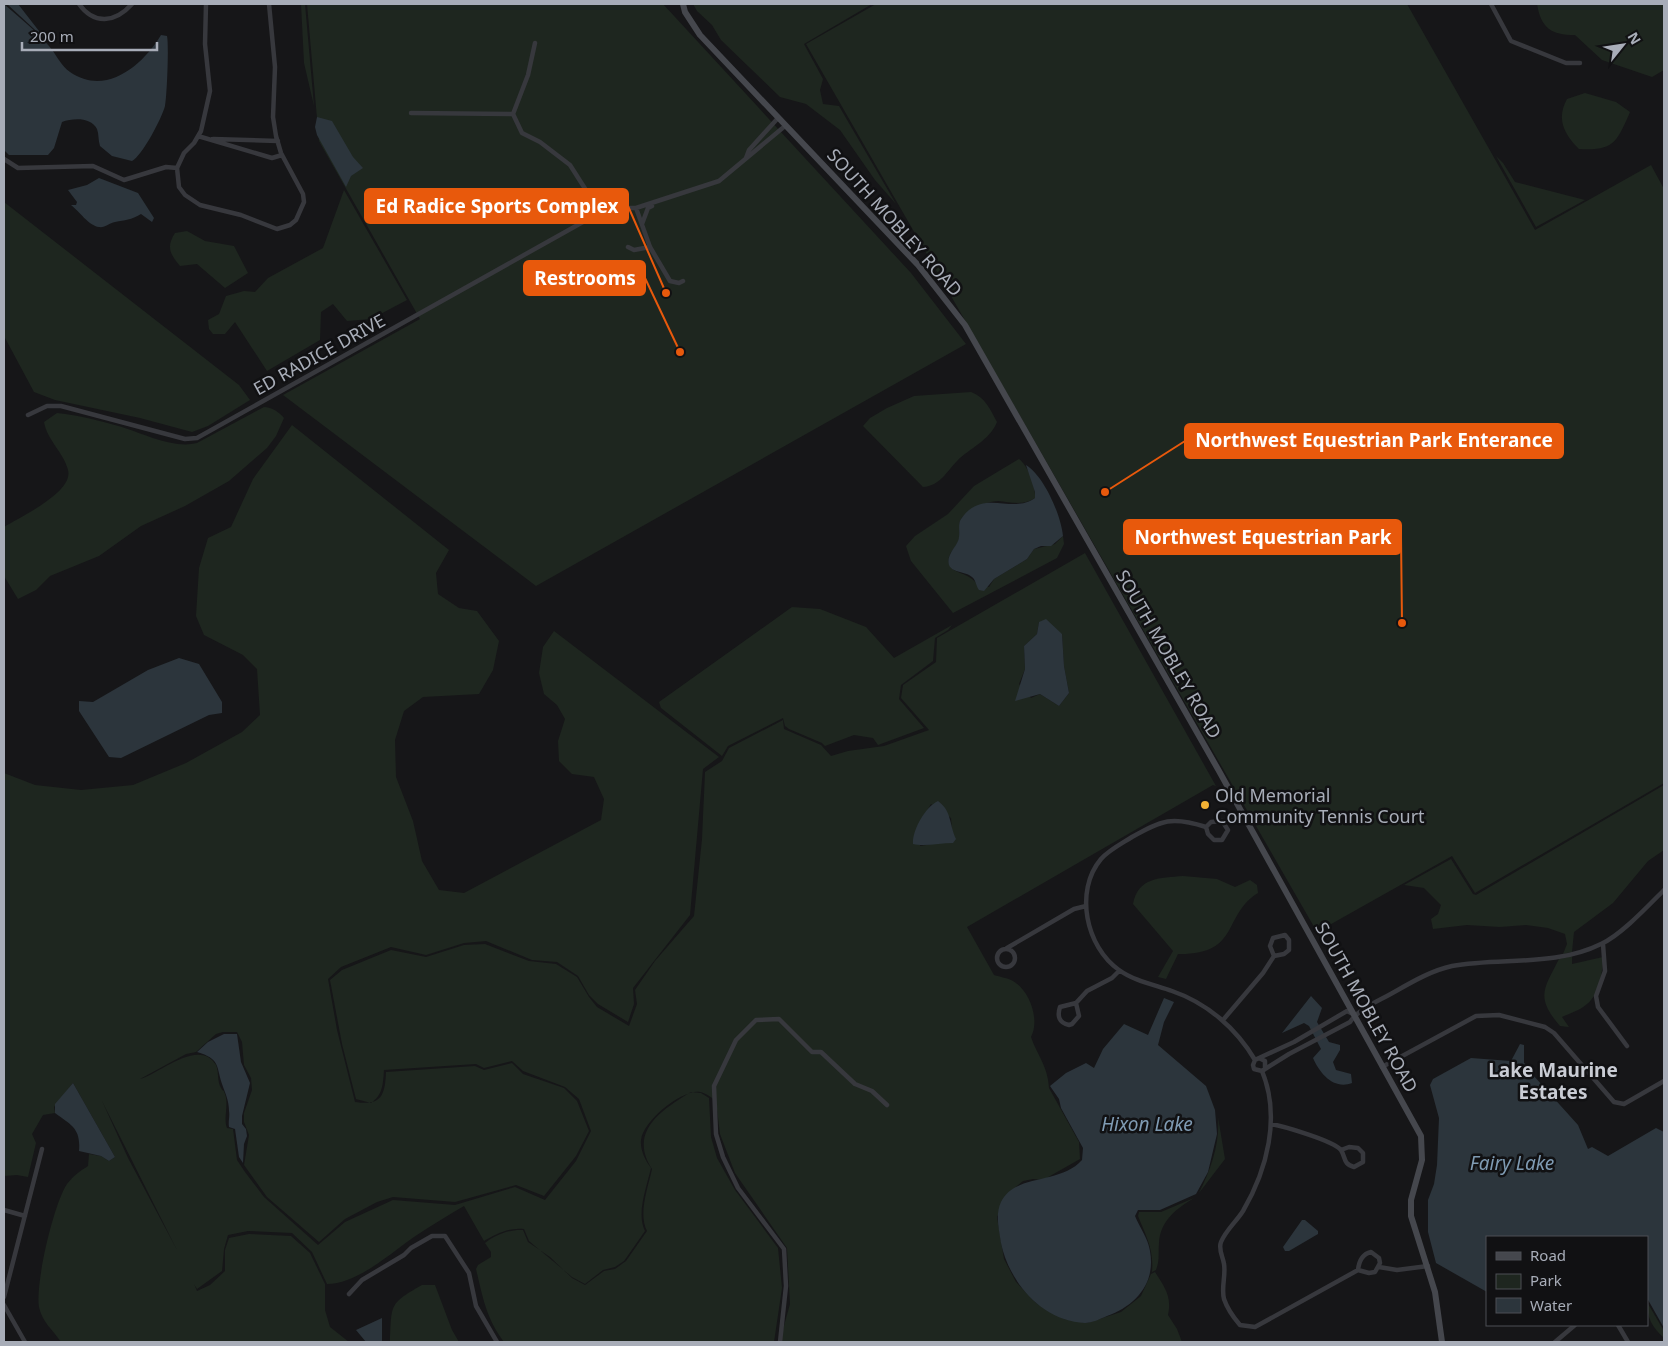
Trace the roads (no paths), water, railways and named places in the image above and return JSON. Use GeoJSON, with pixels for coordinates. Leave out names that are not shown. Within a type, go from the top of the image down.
{"type":"FeatureCollection","features":[{"type":"Feature","properties":{"kind":"street"},"geometry":{"type":"LineString","coordinates":[[79,4],[93,17],[104,20],[123,13],[132,4]]}},
{"type":"Feature","properties":{"kind":"street"},"geometry":{"type":"LineString","coordinates":[[206,4],[205,44],[210,91],[198,136],[184,153],[177,168],[179,187],[193,202],[241,215],[271,228],[283,228],[296,220],[304,202],[303,194],[282,155],[273,117],[274,67],[269,4]]}},
{"type":"Feature","properties":{"kind":"street","name":"SOUTH MOBLEY ROAD"},"geometry":{"type":"LineString","coordinates":[[683,4],[685,12],[700,34],[918,265],[965,325],[1416,1124],[1423,1145],[1422,1160],[1411,1200],[1411,1216],[1435,1292],[1442,1342]]}},
{"type":"Feature","properties":{"kind":"street"},"geometry":{"type":"LineString","coordinates":[[1491,4],[1511,41],[1566,63],[1580,63]]}},
{"type":"Feature","properties":{"kind":"street"},"geometry":{"type":"LineString","coordinates":[[535,43],[528,76],[513,114],[522,133],[540,142],[570,165],[591,198],[608,208]]}},
{"type":"Feature","properties":{"kind":"street"},"geometry":{"type":"LineString","coordinates":[[411,113],[513,114]]}},
{"type":"Feature","properties":{"kind":"street"},"geometry":{"type":"LineString","coordinates":[[746,158],[749,150],[778,118]]}},
{"type":"Feature","properties":{"kind":"street","name":"ED RADICE DRIVE"},"geometry":{"type":"LineString","coordinates":[[28,415],[47,406],[60,406],[185,439],[197,438],[608,208],[636,208],[719,181],[785,126]]}},
{"type":"Feature","properties":{"kind":"street"},"geometry":{"type":"LineString","coordinates":[[198,136],[272,158],[282,155]]}},
{"type":"Feature","properties":{"kind":"street"},"geometry":{"type":"LineString","coordinates":[[212,139],[278,141]]}},
{"type":"Feature","properties":{"kind":"street"},"geometry":{"type":"LineString","coordinates":[[4,159],[18,168],[94,166],[124,180],[166,167],[177,168]]}},
{"type":"Feature","properties":{"kind":"street"},"geometry":{"type":"LineString","coordinates":[[642,225],[648,208],[659,202]]}},
{"type":"Feature","properties":{"kind":"street"},"geometry":{"type":"LineString","coordinates":[[636,208],[650,247],[670,281],[679,283],[683,281]]}},
{"type":"Feature","properties":{"kind":"street"},"geometry":{"type":"LineString","coordinates":[[628,247],[634,250],[650,247]]}},
{"type":"Feature","properties":{"kind":"street"},"geometry":{"type":"LineString","coordinates":[[1206,826],[1185,820],[1159,822],[1114,847],[1101,859],[1090,876],[1085,895],[1088,923],[1098,948],[1119,971],[1174,991],[1196,1002],[1223,1020],[1257,1059],[1266,1063],[1264,1070],[1271,1124],[1265,1161],[1258,1182],[1242,1213],[1225,1233],[1220,1245],[1224,1264],[1224,1299],[1235,1319],[1240,1325],[1254,1327],[1358,1270],[1363,1256],[1371,1252],[1379,1258],[1379,1267],[1375,1272],[1369,1273],[1358,1270]]}},
{"type":"Feature","properties":{"kind":"street"},"geometry":{"type":"LineString","coordinates":[[1222,821],[1228,830],[1222,840],[1214,840],[1208,834],[1206,826],[1210,822],[1222,821]]}},
{"type":"Feature","properties":{"kind":"street"},"geometry":{"type":"LineString","coordinates":[[1355,1015],[1347,1011],[1308,1035],[1257,1059],[1253,1068],[1256,1071],[1264,1070],[1289,1054],[1350,1022],[1355,1015],[1415,980],[1449,967],[1562,956],[1603,944],[1642,912],[1664,890]]}},
{"type":"Feature","properties":{"kind":"street"},"geometry":{"type":"LineString","coordinates":[[1007,948],[1014,954],[1015,960],[1012,965],[1004,967],[998,964],[997,954],[1001,950],[1074,909],[1086,906]]}},
{"type":"Feature","properties":{"kind":"street"},"geometry":{"type":"LineString","coordinates":[[1223,1020],[1263,973],[1274,956],[1284,954],[1289,950],[1289,940],[1285,935],[1273,938],[1270,946],[1274,956]]}},
{"type":"Feature","properties":{"kind":"street"},"geometry":{"type":"LineString","coordinates":[[1603,944],[1605,971],[1596,996],[1598,1008],[1627,1046]]}},
{"type":"Feature","properties":{"kind":"street"},"geometry":{"type":"LineString","coordinates":[[1076,1003],[1079,1016],[1076,1020],[1069,1025],[1061,1022],[1058,1012],[1060,1007],[1076,1003],[1087,991],[1112,978],[1119,971]]}},
{"type":"Feature","properties":{"kind":"street"},"geometry":{"type":"LineString","coordinates":[[1382,1066],[1468,1019],[1488,1014],[1545,1026],[1554,1033],[1614,1102],[1619,1104],[1624,1104],[1664,1081]]}},
{"type":"Feature","properties":{"kind":"street"},"geometry":{"type":"LineString","coordinates":[[780,1342],[786,1286],[784,1249],[738,1188],[722,1157],[716,1134],[714,1086],[736,1040],[756,1020],[779,1019],[812,1052],[821,1052],[855,1084],[872,1091],[887,1105]]}},
{"type":"Feature","properties":{"kind":"street"},"geometry":{"type":"LineString","coordinates":[[1317,1029],[1322,1038]]}},
{"type":"Feature","properties":{"kind":"street"},"geometry":{"type":"LineString","coordinates":[[1271,1124],[1294,1129],[1341,1150],[1354,1146],[1363,1154],[1363,1162],[1354,1167],[1349,1166],[1345,1162],[1341,1150]]}},
{"type":"Feature","properties":{"kind":"street"},"geometry":{"type":"LineString","coordinates":[[4,1297],[42,1149]]}},
{"type":"Feature","properties":{"kind":"street"},"geometry":{"type":"LineString","coordinates":[[4,1210],[25,1216]]}},
{"type":"Feature","properties":{"kind":"street"},"geometry":{"type":"LineString","coordinates":[[349,1294],[362,1280],[404,1255],[411,1248],[432,1236],[445,1236],[469,1273],[476,1306],[497,1342]]}},
{"type":"Feature","properties":{"kind":"street"},"geometry":{"type":"LineString","coordinates":[[1379,1267],[1397,1270],[1428,1266]]}},
{"type":"Feature","properties":{"kind":"street"},"geometry":{"type":"LineString","coordinates":[[4,1267],[11,1269]]}},
{"type":"Feature","properties":{"kind":"street"},"geometry":{"type":"LineString","coordinates":[[4,1305],[24,1342]]}},
{"type":"Feature","properties":{"kind":"street"},"geometry":{"type":"LineString","coordinates":[[1555,1342],[1574,1326]]}},
{"type":"Feature","properties":{"kind":"street"},"geometry":{"type":"LineString","coordinates":[[1619,1326],[1628,1342]]}},
{"type":"Feature","properties":{"kind":"water"},"geometry":{"type":"Polygon","coordinates":[[[4,4],[44,40],[70,72],[84,79],[97,81],[110,79],[122,74],[144,57],[161,35],[167,36],[168,70],[165,106],[151,136],[136,158],[132,161],[112,156],[100,146],[97,129],[91,122],[86,120],[62,122],[54,148],[48,155],[9,155],[4,150],[4,4]]]}},
{"type":"Feature","properties":{"kind":"water"},"geometry":{"type":"Polygon","coordinates":[[[7,4],[18,4],[46,40],[7,4]]]}},
{"type":"Feature","properties":{"kind":"water"},"geometry":{"type":"Polygon","coordinates":[[[317,117],[332,121],[353,157],[363,168],[351,176],[346,187],[317,135],[315,127],[317,117]]]}},
{"type":"Feature","properties":{"kind":"water"},"geometry":{"type":"Polygon","coordinates":[[[99,178],[138,193],[154,218],[152,222],[141,214],[131,219],[101,227],[95,226],[88,221],[71,205],[76,205],[77,202],[68,190],[87,185],[99,178]]]}},
{"type":"Feature","properties":{"kind":"water"},"geometry":{"type":"Polygon","coordinates":[[[1026,465],[1033,470],[1045,487],[1055,507],[1063,536],[1051,546],[1041,546],[1034,549],[1027,559],[994,579],[984,591],[979,590],[972,577],[951,568],[948,562],[959,538],[960,521],[970,510],[979,505],[988,503],[1017,504],[1035,498],[1035,492],[1026,465]]]}},
{"type":"Feature","properties":{"kind":"water"},"geometry":{"type":"Polygon","coordinates":[[[1046,619],[1062,634],[1064,666],[1069,693],[1059,706],[1040,694],[1015,701],[1025,669],[1024,646],[1037,634],[1039,622],[1046,619]]]}},
{"type":"Feature","properties":{"kind":"water"},"geometry":{"type":"Polygon","coordinates":[[[179,658],[199,664],[222,702],[222,713],[209,715],[121,758],[109,757],[79,711],[79,701],[93,702],[148,670],[179,658]]]}},
{"type":"Feature","properties":{"kind":"water"},"geometry":{"type":"Polygon","coordinates":[[[938,801],[948,813],[956,839],[953,843],[913,844],[920,820],[928,808],[938,801]]]}},
{"type":"Feature","properties":{"kind":"water"},"geometry":{"type":"Polygon","coordinates":[[[1311,996],[1322,1008],[1317,1022],[1329,1042],[1340,1045],[1340,1050],[1333,1062],[1336,1070],[1351,1074],[1352,1083],[1345,1085],[1334,1082],[1328,1079],[1320,1070],[1313,1058],[1321,1049],[1309,1026],[1304,1023],[1282,1033],[1311,996]]]}},
{"type":"Feature","properties":{"kind":"water","name":"Hixon Lake"},"geometry":{"type":"Polygon","coordinates":[[[1164,998],[1174,1002],[1164,1022],[1158,1045],[1206,1086],[1215,1110],[1217,1134],[1208,1172],[1196,1194],[1160,1210],[1138,1210],[1135,1216],[1148,1242],[1151,1263],[1150,1274],[1146,1283],[1134,1300],[1117,1312],[1093,1322],[1069,1321],[1042,1307],[1030,1297],[1011,1272],[1001,1243],[998,1222],[999,1207],[1008,1193],[1016,1187],[1062,1173],[1073,1168],[1082,1160],[1083,1148],[1061,1108],[1059,1099],[1050,1086],[1066,1073],[1086,1063],[1094,1068],[1103,1049],[1124,1024],[1148,1035],[1164,998]]]}},
{"type":"Feature","properties":{"kind":"water"},"geometry":{"type":"Polygon","coordinates":[[[224,1034],[237,1034],[241,1062],[250,1083],[242,1116],[242,1124],[246,1129],[247,1136],[244,1144],[243,1163],[239,1157],[235,1129],[229,1127],[227,1097],[218,1067],[210,1057],[197,1052],[208,1042],[224,1034]]]}},
{"type":"Feature","properties":{"kind":"water","name":"Fairy Lake"},"geometry":{"type":"Polygon","coordinates":[[[1520,1044],[1524,1045],[1524,1063],[1532,1069],[1533,1075],[1578,1125],[1588,1149],[1592,1147],[1608,1156],[1656,1128],[1664,1132],[1664,1328],[1648,1300],[1648,1236],[1486,1236],[1486,1291],[1436,1263],[1428,1232],[1428,1200],[1434,1184],[1437,1165],[1439,1118],[1430,1085],[1433,1079],[1471,1058],[1511,1061],[1520,1044]]]}},
{"type":"Feature","properties":{"kind":"water"},"geometry":{"type":"Polygon","coordinates":[[[73,1083],[115,1157],[109,1161],[101,1156],[79,1151],[77,1132],[55,1113],[55,1104],[73,1083]]]}},
{"type":"Feature","properties":{"kind":"water"},"geometry":{"type":"Polygon","coordinates":[[[1302,1220],[1305,1220],[1318,1231],[1318,1234],[1289,1251],[1285,1251],[1283,1247],[1302,1220]]]}},
{"type":"Feature","properties":{"kind":"water"},"geometry":{"type":"Polygon","coordinates":[[[382,1318],[382,1342],[366,1342],[356,1330],[382,1318]]]}},
{"type":"Feature","properties":{"kind":"place","name":"Ed Radice Sports Complex"},"geometry":{"type":"Point","coordinates":[666,293]}},
{"type":"Feature","properties":{"kind":"place","name":"Restrooms"},"geometry":{"type":"Point","coordinates":[680,352]}},
{"type":"Feature","properties":{"kind":"place","name":"Northwest Equestrian Park Enterance"},"geometry":{"type":"Point","coordinates":[1105,492]}},
{"type":"Feature","properties":{"kind":"place","name":"Northwest Equestrian Park"},"geometry":{"type":"Point","coordinates":[1402,623]}},
{"type":"Feature","properties":{"kind":"place","name":"Old Memorial Community Tennis Court"},"geometry":{"type":"Point","coordinates":[1205,805]}},
{"type":"Feature","properties":{"kind":"district","name":"Lake Maurine Estates"},"geometry":{"type":"Point","coordinates":[1553,1081]}}]}
